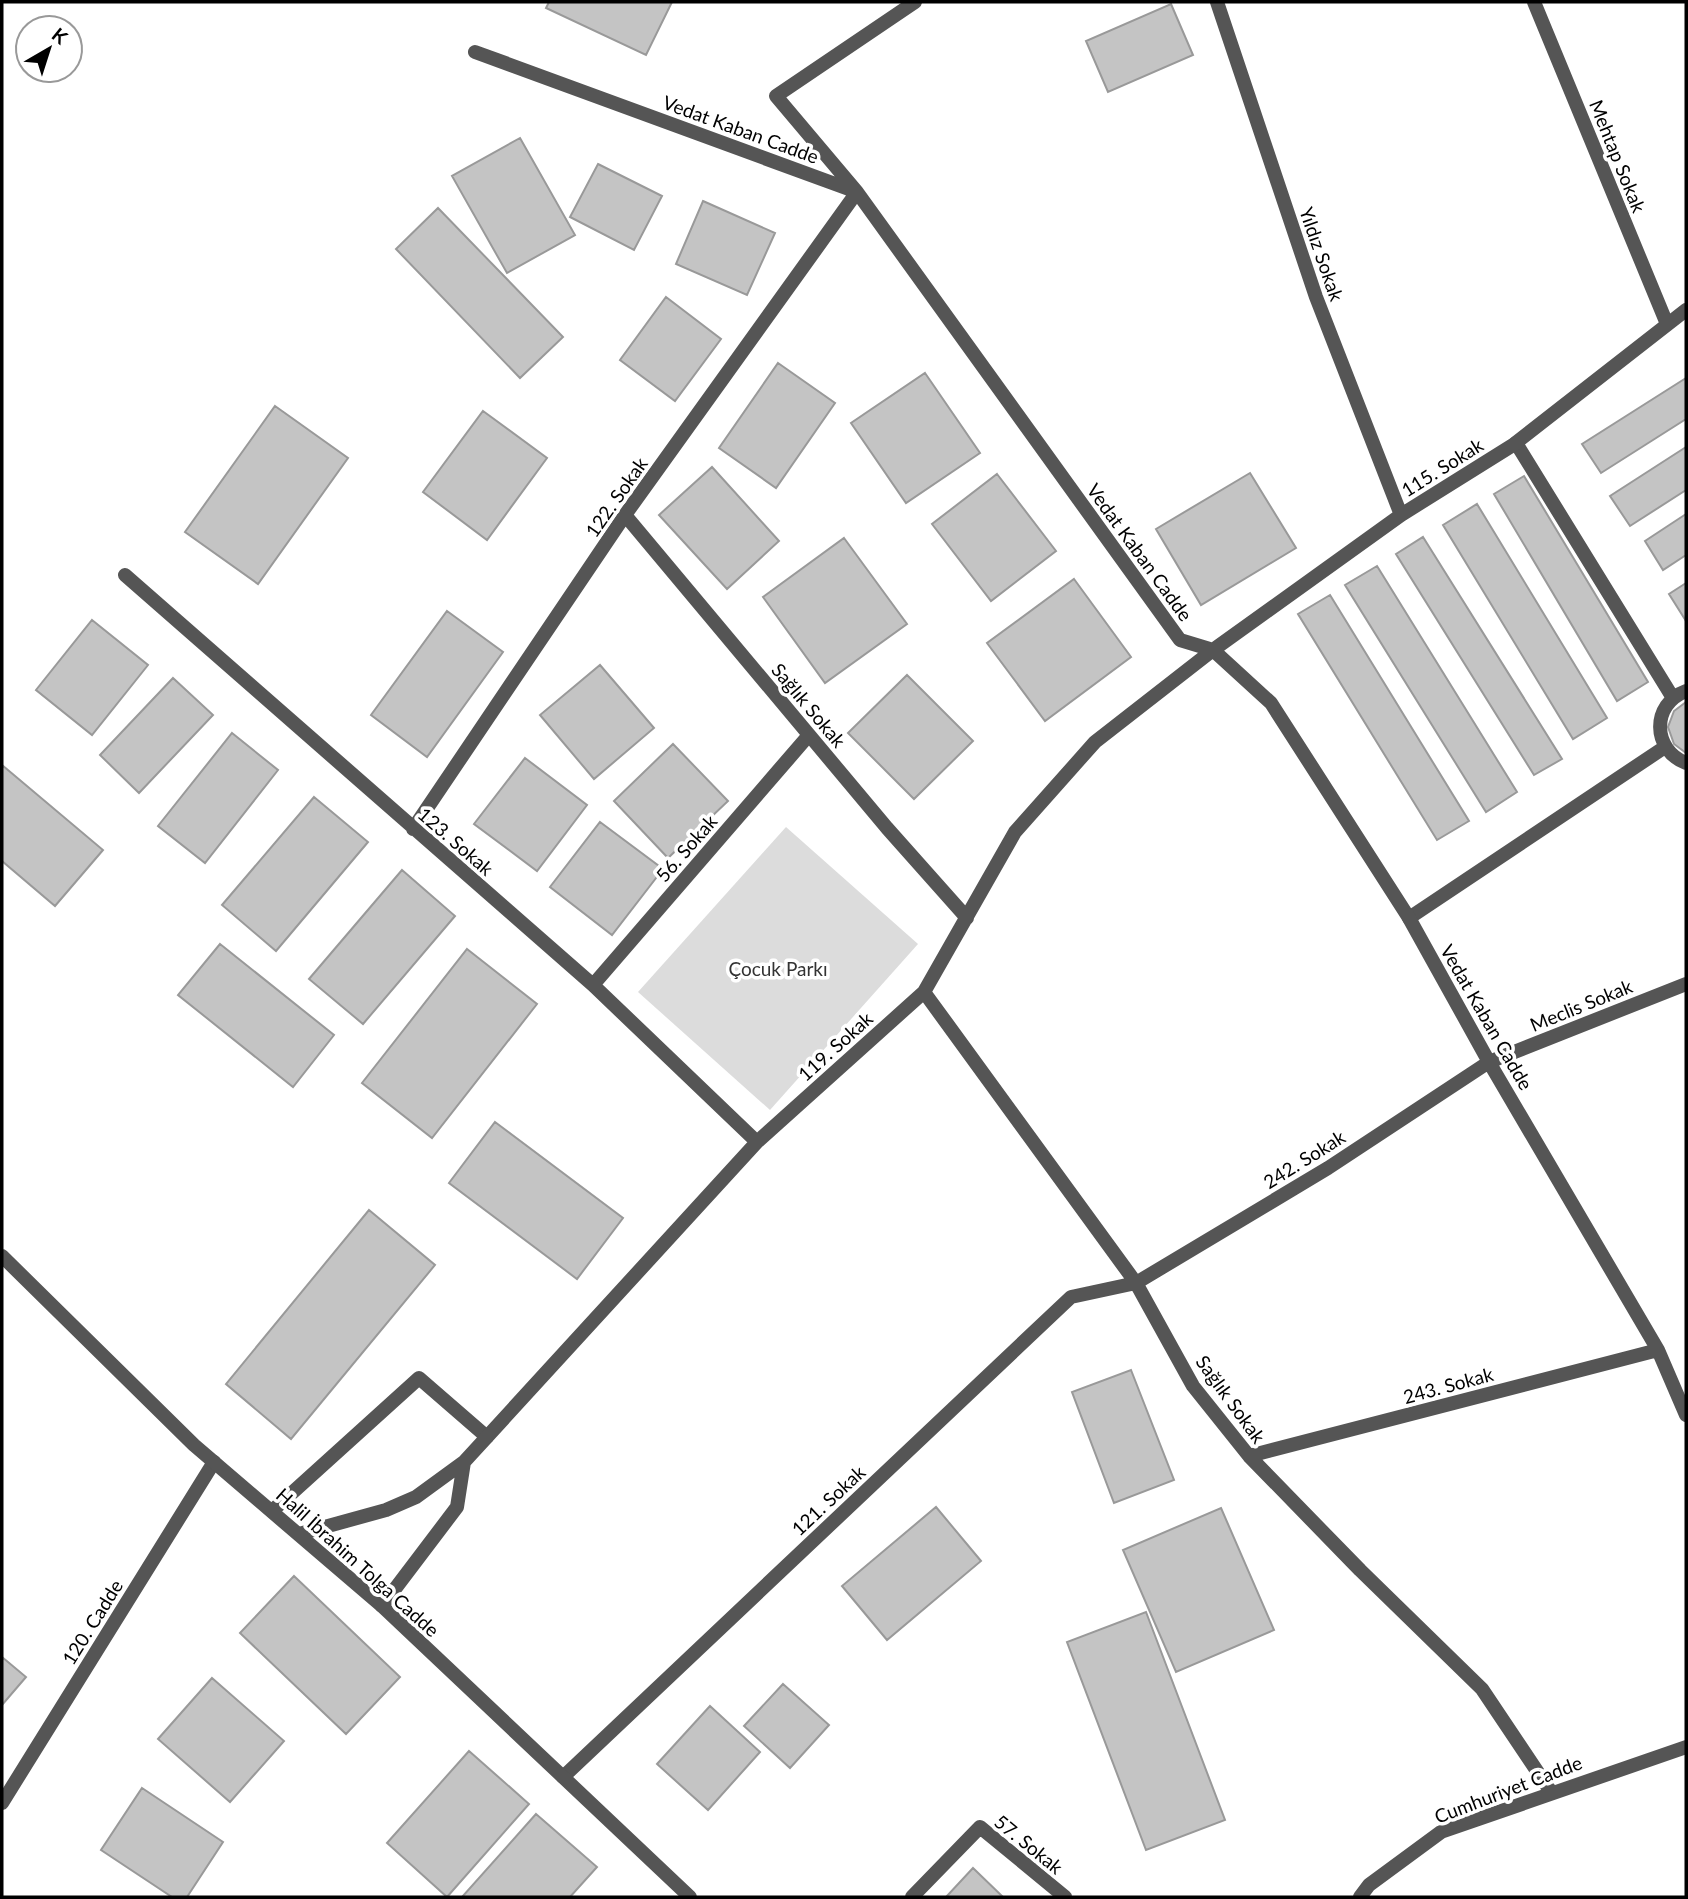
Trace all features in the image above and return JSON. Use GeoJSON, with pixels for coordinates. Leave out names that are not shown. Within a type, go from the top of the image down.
{"type":"FeatureCollection","features":[{"type":"Feature","properties":{"kind":"street"},"geometry":{"type":"LineString","coordinates":[[857,192],[776,96],[915,2]]}},
{"type":"Feature","properties":{"kind":"street","name":"Yıldız Sokak"},"geometry":{"type":"LineString","coordinates":[[1217,2],[1316,297],[1401,515]]}},
{"type":"Feature","properties":{"kind":"street","name":"Mehtap Sokak"},"geometry":{"type":"LineString","coordinates":[[1534,2],[1667,324]]}},
{"type":"Feature","properties":{"kind":"street","name":"Vedat Kaban Cadde"},"geometry":{"type":"LineString","coordinates":[[475,52],[857,192],[1180,640],[1213,650],[1271,703],[1409,918],[1489,1062],[1658,1350],[1686,1415]]}},
{"type":"Feature","properties":{"kind":"street","name":"122. Sokak"},"geometry":{"type":"LineString","coordinates":[[413,829],[625,515],[857,192]]}},
{"type":"Feature","properties":{"kind":"street","name":"115. Sokak"},"geometry":{"type":"LineString","coordinates":[[1213,650],[1401,515],[1516,443],[1686,310]]}},
{"type":"Feature","properties":{"kind":"street"},"geometry":{"type":"LineString","coordinates":[[1516,443],[1680,694],[1661,716],[1661,737],[1673,756],[1686,763]]}},
{"type":"Feature","properties":{"kind":"street","name":"Sağlık Sokak"},"geometry":{"type":"LineString","coordinates":[[625,515],[967,918]]}},
{"type":"Feature","properties":{"kind":"street","name":"123. Sokak"},"geometry":{"type":"LineString","coordinates":[[125,575],[593,985],[757,1142]]}},
{"type":"Feature","properties":{"kind":"street","name":"119. Sokak"},"geometry":{"type":"LineString","coordinates":[[299,1534],[386,1510],[416,1497],[464,1462],[757,1142],[924,992],[1015,832],[1095,741],[1213,650]]}},
{"type":"Feature","properties":{"kind":"street","name":"56. Sokak"},"geometry":{"type":"LineString","coordinates":[[593,985],[809,735]]}},
{"type":"Feature","properties":{"kind":"street"},"geometry":{"type":"LineString","coordinates":[[1409,918],[1665,747]]}},
{"type":"Feature","properties":{"kind":"street","name":"Meclis Sokak"},"geometry":{"type":"LineString","coordinates":[[1489,1062],[1686,984]]}},
{"type":"Feature","properties":{"kind":"street","name":"Sağlık Sokak"},"geometry":{"type":"LineString","coordinates":[[924,992],[1136,1283],[1193,1386],[1249,1456],[1360,1570],[1482,1689],[1551,1792]]}},
{"type":"Feature","properties":{"kind":"street","name":"242. Sokak"},"geometry":{"type":"LineString","coordinates":[[1136,1283],[1328,1168],[1489,1062]]}},
{"type":"Feature","properties":{"kind":"street","name":"Halil İbrahim Tolga Cadde"},"geometry":{"type":"LineString","coordinates":[[2,1256],[194,1445],[382,1606],[690,1897]]}},
{"type":"Feature","properties":{"kind":"street","name":"121. Sokak"},"geometry":{"type":"LineString","coordinates":[[563,1777],[1070,1297],[1136,1283]]}},
{"type":"Feature","properties":{"kind":"street","name":"243. Sokak"},"geometry":{"type":"LineString","coordinates":[[1249,1456],[1658,1350]]}},
{"type":"Feature","properties":{"kind":"street"},"geometry":{"type":"LineString","coordinates":[[272,1511],[419,1378],[487,1437]]}},
{"type":"Feature","properties":{"kind":"street","name":"120. Cadde"},"geometry":{"type":"LineString","coordinates":[[2,1803],[214,1462]]}},
{"type":"Feature","properties":{"kind":"street"},"geometry":{"type":"LineString","coordinates":[[382,1606],[457,1507],[464,1462]]}},
{"type":"Feature","properties":{"kind":"street","name":"Cumhuriyet Cadde"},"geometry":{"type":"LineString","coordinates":[[1360,1897],[1372,1891],[1441,1832],[1686,1747]]}},
{"type":"Feature","properties":{"kind":"street","name":"57. Sokak"},"geometry":{"type":"LineString","coordinates":[[912,1897],[980,1827],[1065,1897]]}},
{"type":"Feature","properties":{"kind":"green space","name":"Çocuk Parkı"},"geometry":{"type":"Polygon","coordinates":[[[786,827],[918,944],[770,1110],[638,992],[786,827]]]}},
{"type":"Feature","properties":{"kind":"building"},"geometry":{"type":"Polygon","coordinates":[[[549,2],[672,2],[646,55],[546,8],[549,2]]]}},
{"type":"Feature","properties":{"kind":"building"},"geometry":{"type":"Polygon","coordinates":[[[1171,4],[1193,55],[1108,92],[1086,41],[1171,4]]]}},
{"type":"Feature","properties":{"kind":"building"},"geometry":{"type":"Polygon","coordinates":[[[520,138],[575,235],[507,273],[452,176],[520,138]]]}},
{"type":"Feature","properties":{"kind":"building"},"geometry":{"type":"Polygon","coordinates":[[[598,164],[662,196],[634,250],[570,217],[598,164]]]}},
{"type":"Feature","properties":{"kind":"building"},"geometry":{"type":"Polygon","coordinates":[[[703,201],[775,233],[747,295],[676,264],[703,201]]]}},
{"type":"Feature","properties":{"kind":"building"},"geometry":{"type":"Polygon","coordinates":[[[438,208],[563,337],[520,378],[396,249],[438,208]]]}},
{"type":"Feature","properties":{"kind":"building"},"geometry":{"type":"Polygon","coordinates":[[[666,297],[721,339],[675,401],[620,360],[666,297]]]}},
{"type":"Feature","properties":{"kind":"building"},"geometry":{"type":"Polygon","coordinates":[[[778,363],[835,403],[776,488],[719,448],[778,363]]]}},
{"type":"Feature","properties":{"kind":"building"},"geometry":{"type":"Polygon","coordinates":[[[925,373],[980,453],[906,503],[851,423],[925,373]]]}},
{"type":"Feature","properties":{"kind":"building"},"geometry":{"type":"Polygon","coordinates":[[[1686,378],[1686,419],[1601,473],[1582,444],[1686,378]]]}},
{"type":"Feature","properties":{"kind":"building"},"geometry":{"type":"Polygon","coordinates":[[[275,406],[348,458],[258,584],[185,532],[275,406]]]}},
{"type":"Feature","properties":{"kind":"building"},"geometry":{"type":"Polygon","coordinates":[[[483,411],[547,458],[487,540],[423,492],[483,411]]]}},
{"type":"Feature","properties":{"kind":"building"},"geometry":{"type":"Polygon","coordinates":[[[1686,447],[1686,490],[1630,526],[1610,496],[1686,447]]]}},
{"type":"Feature","properties":{"kind":"building"},"geometry":{"type":"Polygon","coordinates":[[[712,467],[779,541],[727,589],[659,515],[712,467]]]}},
{"type":"Feature","properties":{"kind":"building"},"geometry":{"type":"Polygon","coordinates":[[[1250,473],[1296,548],[1201,605],[1156,529],[1250,473]]]}},
{"type":"Feature","properties":{"kind":"building"},"geometry":{"type":"Polygon","coordinates":[[[997,474],[1056,551],[991,601],[932,524],[997,474]]]}},
{"type":"Feature","properties":{"kind":"building"},"geometry":{"type":"Polygon","coordinates":[[[1524,476],[1648,682],[1617,701],[1494,494],[1524,476]]]}},
{"type":"Feature","properties":{"kind":"building"},"geometry":{"type":"Polygon","coordinates":[[[1477,504],[1607,718],[1573,739],[1443,525],[1477,504]]]}},
{"type":"Feature","properties":{"kind":"building"},"geometry":{"type":"Polygon","coordinates":[[[1686,514],[1686,555],[1663,570],[1645,541],[1686,514]]]}},
{"type":"Feature","properties":{"kind":"building"},"geometry":{"type":"Polygon","coordinates":[[[1423,537],[1562,759],[1534,775],[1396,554],[1423,537]]]}},
{"type":"Feature","properties":{"kind":"building"},"geometry":{"type":"Polygon","coordinates":[[[844,538],[907,624],[825,683],[763,597],[844,538]]]}},
{"type":"Feature","properties":{"kind":"building"},"geometry":{"type":"Polygon","coordinates":[[[1377,566],[1517,792],[1486,812],[1345,585],[1377,566]]]}},
{"type":"Feature","properties":{"kind":"building"},"geometry":{"type":"Polygon","coordinates":[[[1074,579],[1131,657],[1045,721],[987,643],[1074,579]]]}},
{"type":"Feature","properties":{"kind":"building"},"geometry":{"type":"Polygon","coordinates":[[[1686,583],[1686,621],[1669,594],[1686,583]]]}},
{"type":"Feature","properties":{"kind":"building"},"geometry":{"type":"Polygon","coordinates":[[[1330,595],[1469,821],[1437,840],[1298,614],[1330,595]]]}},
{"type":"Feature","properties":{"kind":"building"},"geometry":{"type":"Polygon","coordinates":[[[447,611],[503,652],[427,757],[371,715],[447,611]]]}},
{"type":"Feature","properties":{"kind":"building"},"geometry":{"type":"Polygon","coordinates":[[[92,620],[148,665],[92,735],[36,690],[92,620]]]}},
{"type":"Feature","properties":{"kind":"building"},"geometry":{"type":"Polygon","coordinates":[[[600,665],[654,728],[594,779],[540,715],[600,665]]]}},
{"type":"Feature","properties":{"kind":"building"},"geometry":{"type":"Polygon","coordinates":[[[907,675],[973,741],[914,799],[848,733],[907,675]]]}},
{"type":"Feature","properties":{"kind":"building"},"geometry":{"type":"Polygon","coordinates":[[[173,678],[213,715],[139,793],[100,755],[173,678]]]}},
{"type":"Feature","properties":{"kind":"building"},"geometry":{"type":"Polygon","coordinates":[[[1686,702],[1686,753],[1674,744],[1668,727],[1674,711],[1686,702]]]}},
{"type":"Feature","properties":{"kind":"building"},"geometry":{"type":"Polygon","coordinates":[[[232,733],[278,770],[205,863],[158,826],[232,733]]]}},
{"type":"Feature","properties":{"kind":"building"},"geometry":{"type":"Polygon","coordinates":[[[673,744],[728,801],[668,858],[614,801],[673,744]]]}},
{"type":"Feature","properties":{"kind":"building"},"geometry":{"type":"Polygon","coordinates":[[[525,758],[587,805],[537,871],[474,824],[525,758]]]}},
{"type":"Feature","properties":{"kind":"building"},"geometry":{"type":"Polygon","coordinates":[[[2,765],[103,850],[55,906],[2,861],[2,765]]]}},
{"type":"Feature","properties":{"kind":"building"},"geometry":{"type":"Polygon","coordinates":[[[314,797],[368,842],[276,951],[222,905],[314,797]]]}},
{"type":"Feature","properties":{"kind":"building"},"geometry":{"type":"Polygon","coordinates":[[[600,822],[663,869],[612,935],[550,887],[600,822]]]}},
{"type":"Feature","properties":{"kind":"building"},"geometry":{"type":"Polygon","coordinates":[[[402,870],[455,916],[363,1024],[309,979],[402,870]]]}},
{"type":"Feature","properties":{"kind":"building"},"geometry":{"type":"Polygon","coordinates":[[[220,944],[334,1035],[293,1087],[178,995],[220,944]]]}},
{"type":"Feature","properties":{"kind":"building"},"geometry":{"type":"Polygon","coordinates":[[[467,949],[537,1004],[432,1138],[362,1083],[467,949]]]}},
{"type":"Feature","properties":{"kind":"building"},"geometry":{"type":"Polygon","coordinates":[[[495,1122],[623,1218],[577,1279],[449,1183],[495,1122]]]}},
{"type":"Feature","properties":{"kind":"building"},"geometry":{"type":"Polygon","coordinates":[[[369,1210],[435,1265],[291,1439],[226,1384],[369,1210]]]}},
{"type":"Feature","properties":{"kind":"building"},"geometry":{"type":"Polygon","coordinates":[[[1131,1370],[1174,1480],[1114,1503],[1072,1392],[1131,1370]]]}},
{"type":"Feature","properties":{"kind":"building"},"geometry":{"type":"Polygon","coordinates":[[[936,1507],[981,1561],[887,1640],[842,1586],[936,1507]]]}},
{"type":"Feature","properties":{"kind":"building"},"geometry":{"type":"Polygon","coordinates":[[[1221,1508],[1274,1630],[1176,1672],[1123,1550],[1221,1508]]]}},
{"type":"Feature","properties":{"kind":"building"},"geometry":{"type":"Polygon","coordinates":[[[294,1576],[400,1677],[346,1734],[240,1633],[294,1576]]]}},
{"type":"Feature","properties":{"kind":"building"},"geometry":{"type":"Polygon","coordinates":[[[1146,1612],[1225,1820],[1146,1850],[1067,1642],[1146,1612]]]}},
{"type":"Feature","properties":{"kind":"building"},"geometry":{"type":"Polygon","coordinates":[[[2,1657],[26,1677],[2,1705],[2,1657]]]}},
{"type":"Feature","properties":{"kind":"building"},"geometry":{"type":"Polygon","coordinates":[[[212,1678],[284,1741],[230,1802],[158,1739],[212,1678]]]}},
{"type":"Feature","properties":{"kind":"building"},"geometry":{"type":"Polygon","coordinates":[[[783,1684],[829,1725],[790,1768],[744,1726],[783,1684]]]}},
{"type":"Feature","properties":{"kind":"building"},"geometry":{"type":"Polygon","coordinates":[[[710,1706],[760,1752],[708,1810],[657,1764],[710,1706]]]}},
{"type":"Feature","properties":{"kind":"building"},"geometry":{"type":"Polygon","coordinates":[[[469,1751],[529,1804],[447,1897],[387,1843],[469,1751]]]}},
{"type":"Feature","properties":{"kind":"building"},"geometry":{"type":"Polygon","coordinates":[[[142,1788],[223,1842],[187,1897],[172,1897],[101,1850],[142,1788]]]}},
{"type":"Feature","properties":{"kind":"building"},"geometry":{"type":"Polygon","coordinates":[[[536,1814],[597,1867],[570,1897],[462,1897],[536,1814]]]}},
{"type":"Feature","properties":{"kind":"building"},"geometry":{"type":"Polygon","coordinates":[[[973,1868],[1003,1897],[946,1897],[973,1868]]]}}]}
